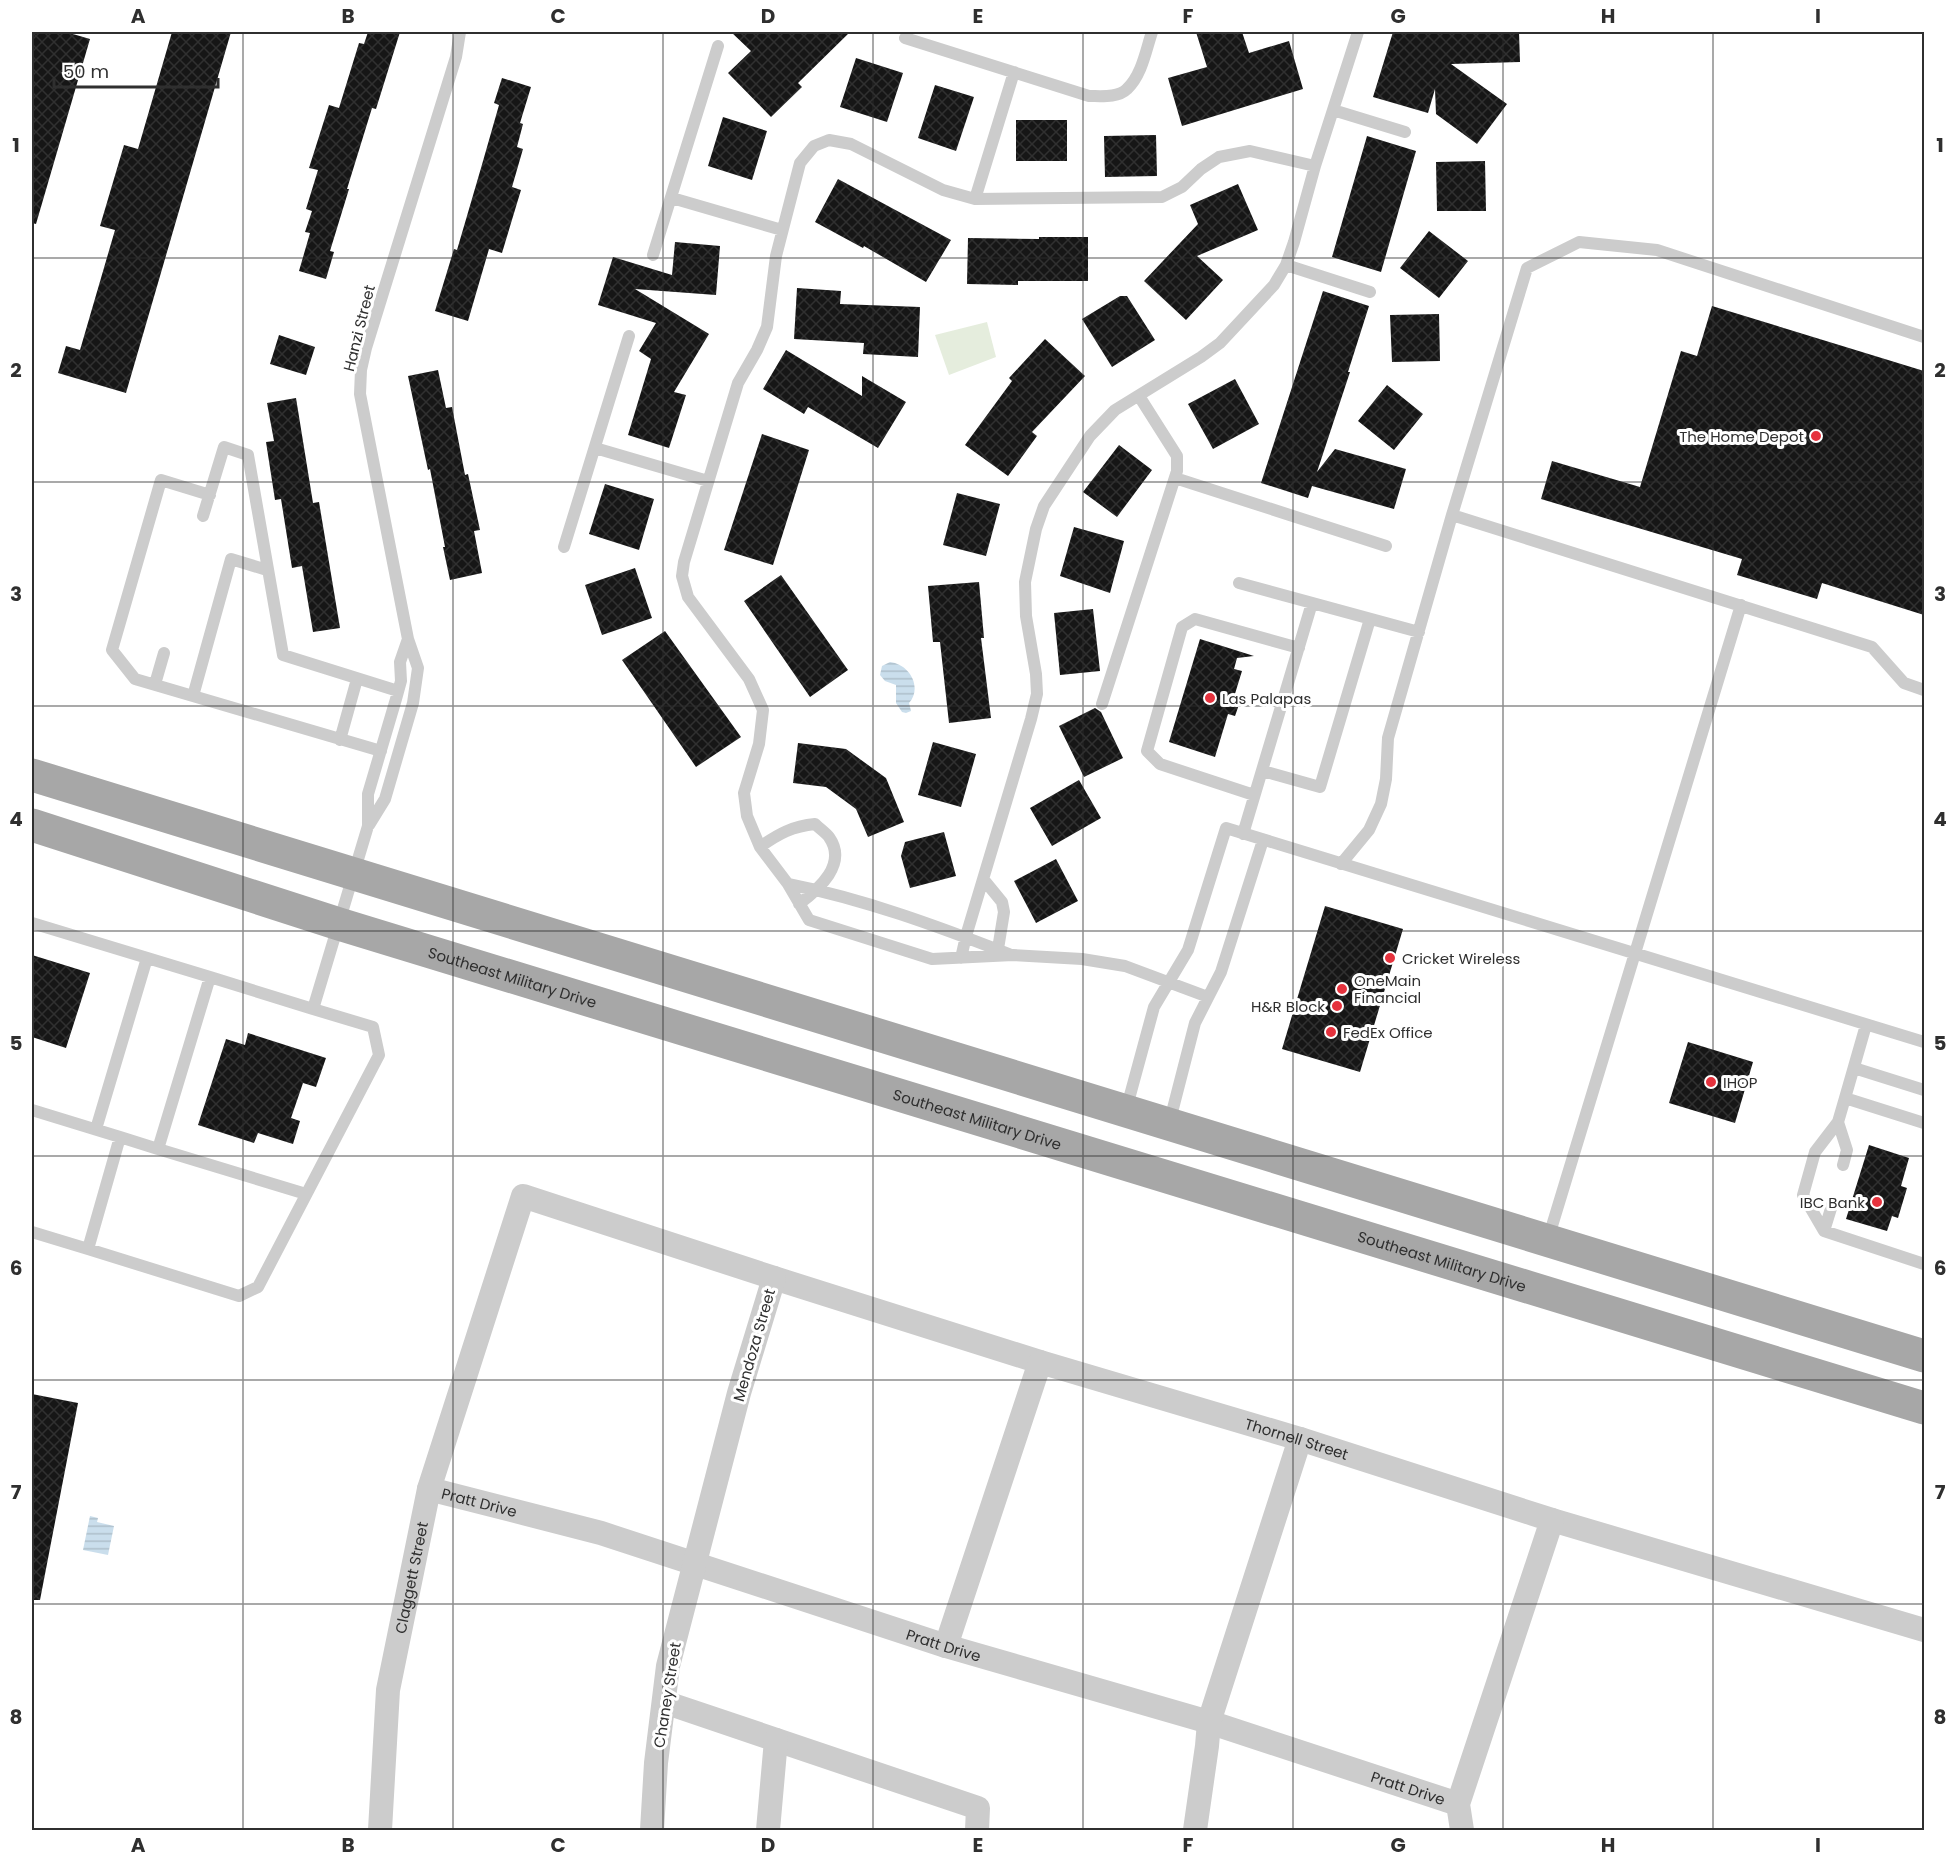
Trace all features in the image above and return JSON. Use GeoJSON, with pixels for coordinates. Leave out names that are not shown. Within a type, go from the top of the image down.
{"type":"FeatureCollection","features":[{"type":"Feature","properties":{"kind":"main road"},"geometry":{"type":"LineString","coordinates":[[32,775],[1924,1356]]}},
{"type":"Feature","properties":{"kind":"main road","name":"Southeast Military Drive"},"geometry":{"type":"LineString","coordinates":[[32,825],[339,924],[1924,1408]]}},
{"type":"Feature","properties":{"kind":"main road"},"geometry":{"type":"LineString","coordinates":[[1111,1160],[1126,1111]]}},
{"type":"Feature","properties":{"kind":"main road"},"geometry":{"type":"LineString","coordinates":[[1155,1173],[1169,1125]]}},
{"type":"Feature","properties":{"kind":"street","name":"Mendoza Street"},"geometry":{"type":"LineString","coordinates":[[523,1196],[774,1278],[740,1393],[695,1562]]}},
{"type":"Feature","properties":{"kind":"street","name":"Claggett Street"},"geometry":{"type":"LineString","coordinates":[[380,1830],[388,1690],[429,1489],[523,1196]]}},
{"type":"Feature","properties":{"kind":"street","name":"Thornell Street"},"geometry":{"type":"LineString","coordinates":[[774,1278],[1040,1362],[1300,1439],[1552,1520],[1924,1630]]}},
{"type":"Feature","properties":{"kind":"street"},"geometry":{"type":"LineString","coordinates":[[946,1646],[1040,1362]]}},
{"type":"Feature","properties":{"kind":"street"},"geometry":{"type":"LineString","coordinates":[[1195,1830],[1208,1746],[1209,1722],[1300,1439]]}},
{"type":"Feature","properties":{"kind":"street","name":"Pratt Drive"},"geometry":{"type":"LineString","coordinates":[[429,1489],[602,1533],[946,1646],[1209,1722],[1458,1804]]}},
{"type":"Feature","properties":{"kind":"street"},"geometry":{"type":"LineString","coordinates":[[1462,1830],[1458,1804],[1552,1520]]}},
{"type":"Feature","properties":{"kind":"street","name":"Chaney Street"},"geometry":{"type":"LineString","coordinates":[[652,1830],[656,1763],[668,1666],[695,1562]]}},
{"type":"Feature","properties":{"kind":"street"},"geometry":{"type":"LineString","coordinates":[[664,1702],[978,1809],[977,1830]]}},
{"type":"Feature","properties":{"kind":"street"},"geometry":{"type":"LineString","coordinates":[[768,1830],[776,1740]]}},
{"type":"Feature","properties":{"kind":"lane","name":"Hanzi Street"},"geometry":{"type":"LineString","coordinates":[[313,1009],[368,826],[385,799],[413,703],[418,668],[408,639],[360,394],[361,370],[456,57],[460,32]]}},
{"type":"Feature","properties":{"kind":"lane"},"geometry":{"type":"LineString","coordinates":[[905,38],[1089,96],[1111,96],[1126,90],[1131,83],[1140,68],[1152,32]]}},
{"type":"Feature","properties":{"kind":"lane"},"geometry":{"type":"LineString","coordinates":[[961,958],[1031,719],[1036,694],[1036,674],[1026,616],[1025,582],[1036,529],[1044,506],[1090,436],[1115,410],[1220,343],[1274,285],[1286,265],[1358,32]]}},
{"type":"Feature","properties":{"kind":"lane"},"geometry":{"type":"LineString","coordinates":[[653,255],[718,46]]}},
{"type":"Feature","properties":{"kind":"lane"},"geometry":{"type":"LineString","coordinates":[[975,199],[1014,72]]}},
{"type":"Feature","properties":{"kind":"lane"},"geometry":{"type":"LineString","coordinates":[[1333,110],[1405,132]]}},
{"type":"Feature","properties":{"kind":"lane"},"geometry":{"type":"LineString","coordinates":[[1208,997],[1125,966],[1082,959],[998,953],[933,959],[809,920],[788,884],[760,847],[747,816],[744,793],[759,744],[763,710],[749,679],[688,597],[682,576],[684,562],[738,383],[767,327],[776,256],[800,163],[814,146],[829,140],[851,144],[943,190],[975,199],[1162,197],[1182,187],[1201,169],[1219,157],[1250,151],[1316,166]]}},
{"type":"Feature","properties":{"kind":"lane"},"geometry":{"type":"LineString","coordinates":[[672,198],[782,230]]}},
{"type":"Feature","properties":{"kind":"lane"},"geometry":{"type":"LineString","coordinates":[[1341,864],[1369,830],[1381,804],[1386,779],[1388,738],[1452,515],[1527,268],[1579,242],[1657,250],[1924,337]]}},
{"type":"Feature","properties":{"kind":"lane"},"geometry":{"type":"LineString","coordinates":[[1286,265],[1370,292]]}},
{"type":"Feature","properties":{"kind":"lane"},"geometry":{"type":"LineString","coordinates":[[564,547],[629,336]]}},
{"type":"Feature","properties":{"kind":"lane"},"geometry":{"type":"LineString","coordinates":[[1102,704],[1177,471],[1177,456],[1139,396]]}},
{"type":"Feature","properties":{"kind":"lane"},"geometry":{"type":"LineString","coordinates":[[203,516],[224,447],[248,455],[283,655],[398,691]]}},
{"type":"Feature","properties":{"kind":"lane"},"geometry":{"type":"LineString","coordinates":[[595,448],[708,481]]}},
{"type":"Feature","properties":{"kind":"lane"},"geometry":{"type":"LineString","coordinates":[[1175,478],[1386,546]]}},
{"type":"Feature","properties":{"kind":"lane"},"geometry":{"type":"LineString","coordinates":[[210,495],[161,480],[112,650],[135,679],[381,751]]}},
{"type":"Feature","properties":{"kind":"lane"},"geometry":{"type":"LineString","coordinates":[[1452,515],[1872,647],[1904,683],[1924,690]]}},
{"type":"Feature","properties":{"kind":"lane"},"geometry":{"type":"LineString","coordinates":[[193,696],[231,560],[267,570]]}},
{"type":"Feature","properties":{"kind":"lane"},"geometry":{"type":"LineString","coordinates":[[1239,583],[1419,632]]}},
{"type":"Feature","properties":{"kind":"lane"},"geometry":{"type":"LineString","coordinates":[[1243,834],[1312,603]]}},
{"type":"Feature","properties":{"kind":"lane"},"geometry":{"type":"LineString","coordinates":[[1548,1241],[1741,605]]}},
{"type":"Feature","properties":{"kind":"lane"},"geometry":{"type":"LineString","coordinates":[[1254,795],[1160,764],[1147,751],[1182,627],[1195,619],[1299,648]]}},
{"type":"Feature","properties":{"kind":"lane"},"geometry":{"type":"LineString","coordinates":[[1263,771],[1320,787],[1370,619]]}},
{"type":"Feature","properties":{"kind":"lane","name":"Hanzi Street"},"geometry":{"type":"LineString","coordinates":[[368,826],[368,794],[401,681],[400,662],[408,639]]}},
{"type":"Feature","properties":{"kind":"lane"},"geometry":{"type":"LineString","coordinates":[[155,684],[164,653]]}},
{"type":"Feature","properties":{"kind":"lane"},"geometry":{"type":"LineString","coordinates":[[340,740],[357,679]]}},
{"type":"Feature","properties":{"kind":"lane"},"geometry":{"type":"LineString","coordinates":[[760,847],[796,826],[815,824],[829,837],[835,852],[831,873],[818,890],[799,904]]}},
{"type":"Feature","properties":{"kind":"lane"},"geometry":{"type":"LineString","coordinates":[[1126,1111],[1155,1007],[1188,950],[1226,828],[1924,1042]]}},
{"type":"Feature","properties":{"kind":"lane"},"geometry":{"type":"LineString","coordinates":[[1169,1125],[1195,1023],[1221,972],[1263,840]]}},
{"type":"Feature","properties":{"kind":"lane"},"geometry":{"type":"LineString","coordinates":[[984,880],[1002,902],[1004,912],[998,953]]}},
{"type":"Feature","properties":{"kind":"lane"},"geometry":{"type":"LineString","coordinates":[[788,884],[818,890],[946,928],[998,953]]}},
{"type":"Feature","properties":{"kind":"lane"},"geometry":{"type":"LineString","coordinates":[[32,923],[373,1027],[379,1055],[258,1287],[239,1296],[32,1232]]}},
{"type":"Feature","properties":{"kind":"lane"},"geometry":{"type":"LineString","coordinates":[[96,1129],[147,958]]}},
{"type":"Feature","properties":{"kind":"lane"},"geometry":{"type":"LineString","coordinates":[[158,1149],[210,978]]}},
{"type":"Feature","properties":{"kind":"lane"},"geometry":{"type":"LineString","coordinates":[[1866,1024],[1838,1122],[1815,1152],[1803,1196],[1824,1232],[1924,1264]]}},
{"type":"Feature","properties":{"kind":"lane"},"geometry":{"type":"LineString","coordinates":[[1854,1068],[1924,1090]]}},
{"type":"Feature","properties":{"kind":"lane"},"geometry":{"type":"LineString","coordinates":[[1845,1098],[1924,1123]]}},
{"type":"Feature","properties":{"kind":"lane"},"geometry":{"type":"LineString","coordinates":[[32,1110],[306,1194]]}},
{"type":"Feature","properties":{"kind":"lane"},"geometry":{"type":"LineString","coordinates":[[1838,1122],[1847,1150],[1844,1165]]}},
{"type":"Feature","properties":{"kind":"lane"},"geometry":{"type":"LineString","coordinates":[[88,1249],[120,1137]]}},
{"type":"Feature","properties":{"kind":"lane"},"geometry":{"type":"LineString","coordinates":[[1824,1232],[1833,1202]]}},
{"type":"Feature","properties":{"kind":"green space"},"geometry":{"type":"Polygon","coordinates":[[[987,322],[996,357],[949,375],[935,335],[987,322]]]}},
{"type":"Feature","properties":{"kind":"water"},"geometry":{"type":"Polygon","coordinates":[[[890,662],[903,667],[912,677],[915,690],[909,703],[911,711],[906,713],[902,712],[896,703],[896,685],[885,681],[880,675],[882,666],[890,662]]]}},
{"type":"Feature","properties":{"kind":"water"},"geometry":{"type":"Polygon","coordinates":[[[90,1516],[98,1518],[97,1522],[114,1526],[108,1555],[83,1550],[90,1516]]]}},
{"type":"Feature","properties":{"kind":"building"},"geometry":{"type":"Polygon","coordinates":[[[34,32],[66,32],[90,39],[36,224],[32,223],[32,39],[34,32]]]}},
{"type":"Feature","properties":{"kind":"building"},"geometry":{"type":"Polygon","coordinates":[[[172,32],[231,32],[126,393],[58,373],[66,346],[80,350],[115,230],[100,226],[124,145],[138,149],[172,32]]]}},
{"type":"Feature","properties":{"kind":"building"},"geometry":{"type":"Polygon","coordinates":[[[368,32],[400,32],[376,109],[372,108],[347,189],[349,189],[330,251],[334,252],[326,279],[299,271],[310,233],[305,232],[312,211],[306,209],[318,170],[309,168],[329,105],[339,108],[359,43],[364,44],[368,32]]]}},
{"type":"Feature","properties":{"kind":"building"},"geometry":{"type":"Polygon","coordinates":[[[731,32],[850,32],[798,83],[802,87],[771,117],[728,73],[751,51],[731,32]]]}},
{"type":"Feature","properties":{"kind":"building"},"geometry":{"type":"Polygon","coordinates":[[[1196,32],[1242,32],[1249,53],[1289,41],[1303,89],[1182,126],[1168,78],[1207,67],[1196,32]]]}},
{"type":"Feature","properties":{"kind":"building"},"geometry":{"type":"Polygon","coordinates":[[[1393,32],[1519,32],[1520,62],[1451,64],[1507,104],[1477,144],[1436,114],[1435,89],[1428,113],[1373,97],[1393,32]]]}},
{"type":"Feature","properties":{"kind":"building"},"geometry":{"type":"Polygon","coordinates":[[[856,58],[903,73],[887,122],[840,107],[856,58]]]}},
{"type":"Feature","properties":{"kind":"building"},"geometry":{"type":"Polygon","coordinates":[[[502,78],[531,87],[520,123],[523,124],[517,147],[523,149],[512,187],[521,190],[502,253],[489,249],[468,321],[435,311],[454,249],[457,250],[481,168],[499,105],[494,103],[502,78]]]}},
{"type":"Feature","properties":{"kind":"building"},"geometry":{"type":"Polygon","coordinates":[[[935,85],[974,97],[956,151],[918,138],[935,85]]]}},
{"type":"Feature","properties":{"kind":"building"},"geometry":{"type":"Polygon","coordinates":[[[723,117],[767,131],[752,180],[708,166],[723,117]]]}},
{"type":"Feature","properties":{"kind":"building"},"geometry":{"type":"Polygon","coordinates":[[[1016,120],[1067,120],[1067,161],[1016,161],[1016,120]]]}},
{"type":"Feature","properties":{"kind":"building"},"geometry":{"type":"Polygon","coordinates":[[[1156,135],[1157,176],[1105,177],[1104,136],[1156,135]]]}},
{"type":"Feature","properties":{"kind":"building"},"geometry":{"type":"Polygon","coordinates":[[[1367,136],[1416,151],[1381,272],[1332,257],[1367,136]]]}},
{"type":"Feature","properties":{"kind":"building"},"geometry":{"type":"Polygon","coordinates":[[[1485,161],[1486,211],[1437,211],[1436,162],[1485,161]]]}},
{"type":"Feature","properties":{"kind":"building"},"geometry":{"type":"Polygon","coordinates":[[[838,179],[951,240],[926,282],[864,246],[863,248],[815,222],[838,179]]]}},
{"type":"Feature","properties":{"kind":"building"},"geometry":{"type":"Polygon","coordinates":[[[1238,184],[1258,230],[1197,256],[1223,280],[1186,320],[1144,281],[1198,224],[1190,205],[1238,184]]]}},
{"type":"Feature","properties":{"kind":"building"},"geometry":{"type":"Polygon","coordinates":[[[1429,231],[1468,261],[1439,298],[1400,268],[1429,231]]]}},
{"type":"Feature","properties":{"kind":"building"},"geometry":{"type":"Polygon","coordinates":[[[1039,237],[1088,237],[1088,281],[1018,281],[1018,285],[967,284],[968,238],[1039,239],[1039,237]]]}},
{"type":"Feature","properties":{"kind":"building"},"geometry":{"type":"Polygon","coordinates":[[[675,242],[720,246],[716,295],[635,289],[709,334],[674,392],[686,395],[669,448],[628,435],[651,359],[639,351],[656,323],[598,305],[613,257],[672,275],[675,242]]]}},
{"type":"Feature","properties":{"kind":"building"},"geometry":{"type":"Polygon","coordinates":[[[797,288],[841,291],[840,304],[920,307],[918,357],[863,354],[864,343],[794,339],[797,288]]]}},
{"type":"Feature","properties":{"kind":"building"},"geometry":{"type":"Polygon","coordinates":[[[1323,291],[1369,306],[1317,472],[1335,449],[1406,469],[1394,509],[1312,486],[1308,498],[1261,483],[1323,291]]]}},
{"type":"Feature","properties":{"kind":"building"},"geometry":{"type":"Polygon","coordinates":[[[1120,296],[1127,296],[1155,340],[1112,367],[1082,319],[1120,296]]]}},
{"type":"Feature","properties":{"kind":"building","name":"The Home Depot"},"geometry":{"type":"Polygon","coordinates":[[[1712,306],[1924,371],[1924,615],[1822,583],[1817,599],[1737,575],[1742,559],[1541,499],[1552,461],[1640,487],[1681,351],[1697,356],[1712,306]]]}},
{"type":"Feature","properties":{"kind":"building"},"geometry":{"type":"Polygon","coordinates":[[[1439,314],[1440,361],[1392,362],[1390,315],[1439,314]]]}},
{"type":"Feature","properties":{"kind":"building"},"geometry":{"type":"Polygon","coordinates":[[[279,335],[315,347],[306,375],[270,364],[279,335]]]}},
{"type":"Feature","properties":{"kind":"building"},"geometry":{"type":"Polygon","coordinates":[[[1045,339],[1085,376],[1032,432],[1037,436],[1008,476],[965,445],[1012,381],[1009,378],[1045,339]]]}},
{"type":"Feature","properties":{"kind":"building"},"geometry":{"type":"Polygon","coordinates":[[[786,350],[862,396],[862,376],[906,402],[878,448],[808,407],[804,414],[763,389],[786,350]]]}},
{"type":"Feature","properties":{"kind":"building"},"geometry":{"type":"Polygon","coordinates":[[[438,370],[446,408],[452,407],[465,475],[468,474],[480,530],[474,531],[482,573],[450,580],[430,469],[428,470],[408,376],[438,370]]]}},
{"type":"Feature","properties":{"kind":"building"},"geometry":{"type":"Polygon","coordinates":[[[1235,379],[1259,424],[1213,449],[1188,404],[1235,379]]]}},
{"type":"Feature","properties":{"kind":"building"},"geometry":{"type":"Polygon","coordinates":[[[1387,385],[1423,414],[1394,450],[1358,421],[1387,385]]]}},
{"type":"Feature","properties":{"kind":"building"},"geometry":{"type":"Polygon","coordinates":[[[296,398],[313,503],[319,502],[340,628],[313,632],[302,566],[292,568],[281,499],[275,500],[266,442],[274,441],[267,403],[296,398]]]}},
{"type":"Feature","properties":{"kind":"building"},"geometry":{"type":"Polygon","coordinates":[[[762,434],[809,450],[773,565],[724,550],[762,434]]]}},
{"type":"Feature","properties":{"kind":"building"},"geometry":{"type":"Polygon","coordinates":[[[1119,445],[1152,470],[1117,517],[1083,492],[1119,445]]]}},
{"type":"Feature","properties":{"kind":"building"},"geometry":{"type":"Polygon","coordinates":[[[605,484],[654,499],[639,550],[589,534],[605,484]]]}},
{"type":"Feature","properties":{"kind":"building"},"geometry":{"type":"Polygon","coordinates":[[[957,493],[1000,504],[986,556],[943,545],[957,493]]]}},
{"type":"Feature","properties":{"kind":"building"},"geometry":{"type":"Polygon","coordinates":[[[1074,527],[1124,541],[1110,593],[1060,576],[1074,527]]]}},
{"type":"Feature","properties":{"kind":"building"},"geometry":{"type":"Polygon","coordinates":[[[635,568],[652,618],[602,635],[585,585],[635,568]]]}},
{"type":"Feature","properties":{"kind":"building"},"geometry":{"type":"Polygon","coordinates":[[[781,575],[848,670],[810,697],[744,601],[781,575]]]}},
{"type":"Feature","properties":{"kind":"building"},"geometry":{"type":"Polygon","coordinates":[[[979,582],[984,638],[981,638],[991,718],[949,723],[940,642],[933,642],[928,586],[979,582]]]}},
{"type":"Feature","properties":{"kind":"building"},"geometry":{"type":"Polygon","coordinates":[[[1093,609],[1100,671],[1060,675],[1054,613],[1093,609]]]}},
{"type":"Feature","properties":{"kind":"building"},"geometry":{"type":"Polygon","coordinates":[[[665,631],[741,737],[696,767],[622,660],[665,631]]]}},
{"type":"Feature","properties":{"kind":"building","name":"Las Palapas"},"geometry":{"type":"Polygon","coordinates":[[[1200,639],[1254,656],[1237,658],[1234,669],[1242,671],[1234,697],[1241,699],[1235,716],[1228,714],[1215,757],[1169,742],[1200,639]]]}},
{"type":"Feature","properties":{"kind":"building"},"geometry":{"type":"Polygon","coordinates":[[[1095,708],[1101,712],[1123,758],[1084,777],[1059,726],[1095,708]]]}},
{"type":"Feature","properties":{"kind":"building"},"geometry":{"type":"Polygon","coordinates":[[[933,742],[976,754],[961,807],[918,795],[933,742]]]}},
{"type":"Feature","properties":{"kind":"building"},"geometry":{"type":"Polygon","coordinates":[[[798,743],[846,749],[886,778],[904,822],[868,837],[856,809],[826,787],[793,783],[798,743]]]}},
{"type":"Feature","properties":{"kind":"building"},"geometry":{"type":"Polygon","coordinates":[[[1079,780],[1101,818],[1052,846],[1030,808],[1079,780]]]}},
{"type":"Feature","properties":{"kind":"building"},"geometry":{"type":"Polygon","coordinates":[[[944,832],[956,876],[910,888],[901,856],[905,842],[944,832]]]}},
{"type":"Feature","properties":{"kind":"building"},"geometry":{"type":"Polygon","coordinates":[[[1056,859],[1078,901],[1036,923],[1014,881],[1056,859]]]}},
{"type":"Feature","properties":{"kind":"building"},"geometry":{"type":"Polygon","coordinates":[[[1325,906],[1403,929],[1360,1072],[1282,1049],[1325,906]]]}},
{"type":"Feature","properties":{"kind":"building"},"geometry":{"type":"Polygon","coordinates":[[[32,955],[90,973],[66,1048],[32,1037],[32,955]]]}},
{"type":"Feature","properties":{"kind":"building"},"geometry":{"type":"Polygon","coordinates":[[[248,1033],[326,1058],[316,1087],[303,1083],[291,1118],[300,1121],[293,1144],[258,1133],[254,1143],[198,1125],[226,1039],[245,1045],[248,1033]]]}},
{"type":"Feature","properties":{"kind":"building","name":"IHOP"},"geometry":{"type":"Polygon","coordinates":[[[1688,1042],[1753,1062],[1735,1123],[1669,1103],[1688,1042]]]}},
{"type":"Feature","properties":{"kind":"building","name":"IBC Bank"},"geometry":{"type":"Polygon","coordinates":[[[1869,1145],[1909,1158],[1901,1186],[1907,1188],[1898,1218],[1892,1216],[1887,1231],[1846,1219],[1869,1145]]]}},
{"type":"Feature","properties":{"kind":"building"},"geometry":{"type":"Polygon","coordinates":[[[32,1394],[78,1403],[40,1600],[32,1600],[32,1394]]]}},
{"type":"Feature","properties":{"kind":"place","name":"The Home Depot"},"geometry":{"type":"Point","coordinates":[1816,436]}},
{"type":"Feature","properties":{"kind":"place","name":"Las Palapas"},"geometry":{"type":"Point","coordinates":[1210,698]}},
{"type":"Feature","properties":{"kind":"place","name":"Cricket Wireless"},"geometry":{"type":"Point","coordinates":[1390,958]}},
{"type":"Feature","properties":{"kind":"place","name":"OneMain Financial"},"geometry":{"type":"Point","coordinates":[1342,989]}},
{"type":"Feature","properties":{"kind":"place","name":"H&R Block"},"geometry":{"type":"Point","coordinates":[1337,1006]}},
{"type":"Feature","properties":{"kind":"place","name":"FedEx Office"},"geometry":{"type":"Point","coordinates":[1331,1032]}},
{"type":"Feature","properties":{"kind":"place","name":"IHOP"},"geometry":{"type":"Point","coordinates":[1711,1082]}},
{"type":"Feature","properties":{"kind":"place","name":"IBC Bank"},"geometry":{"type":"Point","coordinates":[1877,1202]}}]}
